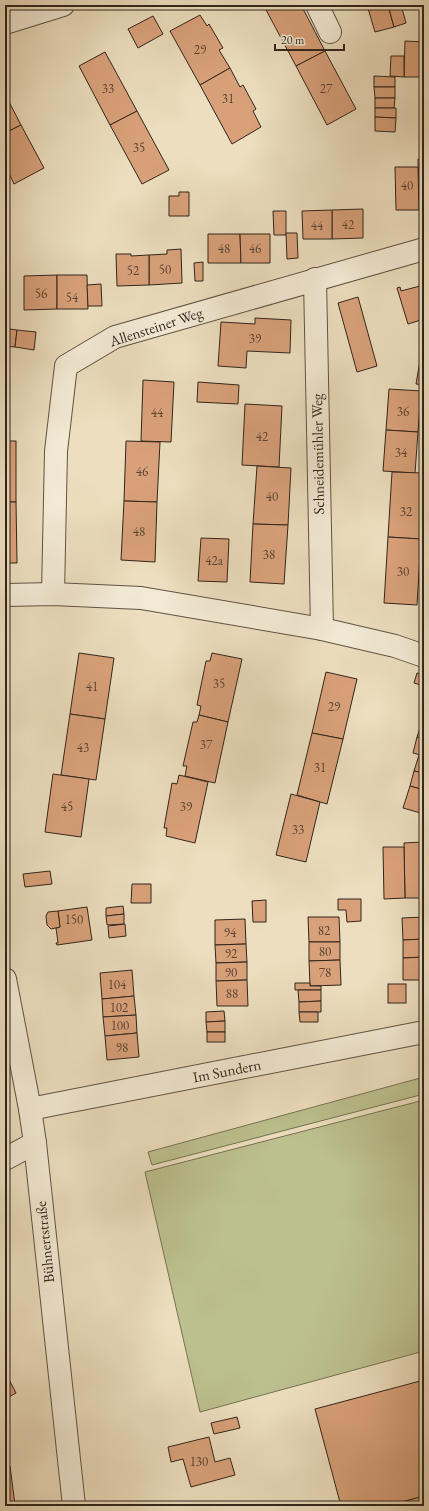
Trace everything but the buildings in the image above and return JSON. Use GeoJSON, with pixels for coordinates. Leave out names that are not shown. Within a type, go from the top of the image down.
{"type":"FeatureCollection","features":[{"type":"Feature","properties":{"kind":"street"},"geometry":{"type":"LineString","coordinates":[[5,23],[63,5]]}},
{"type":"Feature","properties":{"kind":"street"},"geometry":{"type":"LineString","coordinates":[[317,5],[330,32]]}},
{"type":"Feature","properties":{"kind":"street","name":"Allensteiner Weg"},"geometry":{"type":"LineString","coordinates":[[53,594],[56,450],[66,366],[115,337],[424,248]]}},
{"type":"Feature","properties":{"kind":"street","name":"Schneidemühler Weg"},"geometry":{"type":"LineString","coordinates":[[315,279],[322,629]]}},
{"type":"Feature","properties":{"kind":"street"},"geometry":{"type":"LineString","coordinates":[[5,594],[53,594],[141,598],[322,629],[395,646],[424,656]]}},
{"type":"Feature","properties":{"kind":"street","name":"Bühnertstraße"},"geometry":{"type":"LineString","coordinates":[[5,979],[35,1143],[74,1506]]}},
{"type":"Feature","properties":{"kind":"street","name":"Im Sundern"},"geometry":{"type":"LineString","coordinates":[[30,1109],[424,1032]]}},
{"type":"Feature","properties":{"kind":"street"},"geometry":{"type":"LineString","coordinates":[[5,1159],[35,1143]]}},
{"type":"Feature","properties":{"kind":"green space"},"geometry":{"type":"Polygon","coordinates":[[[424,1077],[424,1094],[152,1165],[148,1152],[424,1077]]]}},
{"type":"Feature","properties":{"kind":"green space"},"geometry":{"type":"Polygon","coordinates":[[[424,1100],[424,1351],[200,1412],[145,1172],[424,1100]]]}}]}
